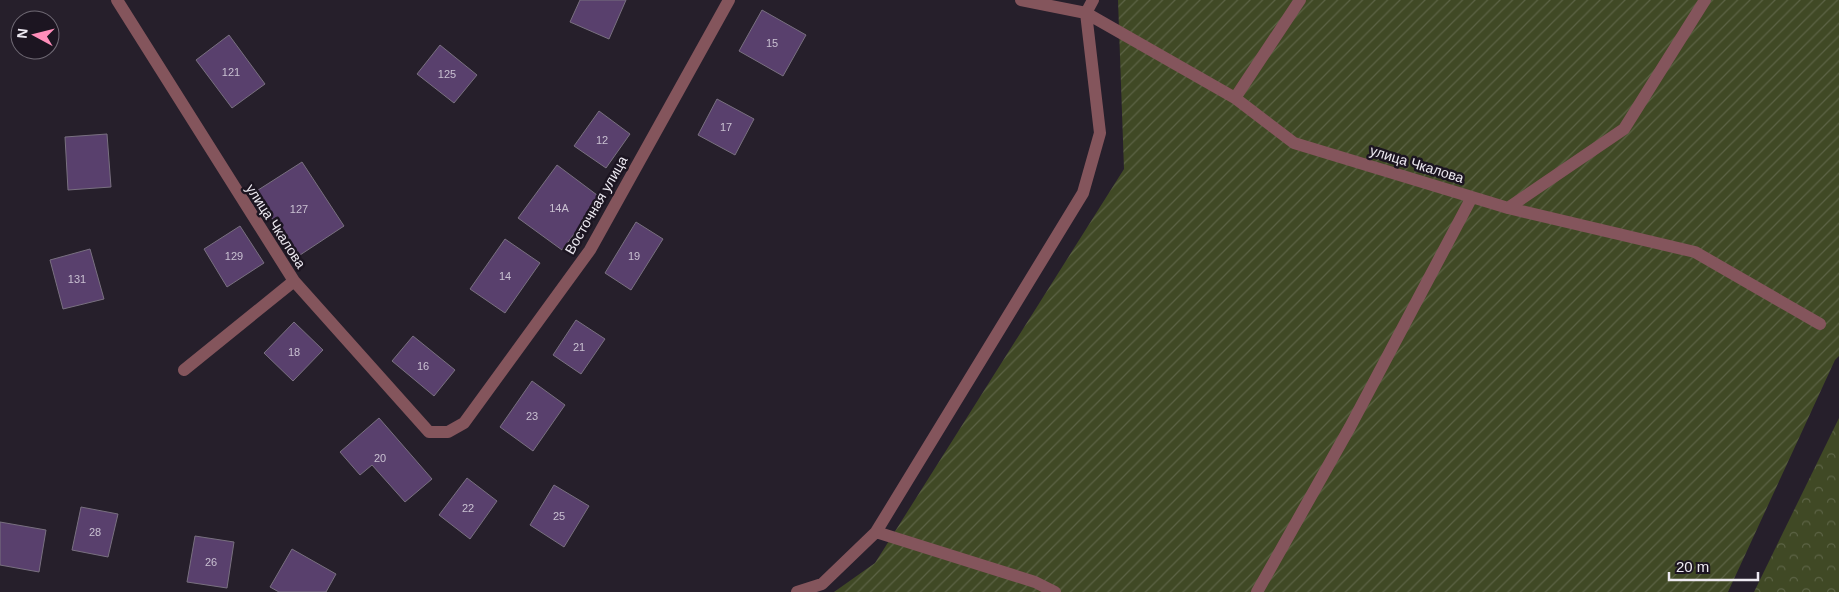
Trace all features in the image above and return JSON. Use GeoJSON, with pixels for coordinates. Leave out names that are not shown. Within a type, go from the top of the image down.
{"type":"FeatureCollection","features":[{"type":"Feature","properties":{"kind":"street","name":"улица Чкалова"},"geometry":{"type":"LineString","coordinates":[[117,0],[294,281],[429,432],[448,432]]}},
{"type":"Feature","properties":{"kind":"street","name":"Восточная улица"},"geometry":{"type":"LineString","coordinates":[[448,432],[464,423],[590,250],[729,0]]}},
{"type":"Feature","properties":{"kind":"street","name":"улица Чкалова"},"geometry":{"type":"LineString","coordinates":[[1021,0],[1086,13],[1235,98],[1294,143],[1508,208],[1695,252],[1820,324]]}},
{"type":"Feature","properties":{"kind":"street"},"geometry":{"type":"LineString","coordinates":[[797,592],[822,584],[876,532],[1083,193],[1100,133],[1086,13],[1093,0]]}},
{"type":"Feature","properties":{"kind":"street"},"geometry":{"type":"LineString","coordinates":[[1235,98],[1300,0]]}},
{"type":"Feature","properties":{"kind":"street"},"geometry":{"type":"LineString","coordinates":[[1508,208],[1624,129],[1705,0]]}},
{"type":"Feature","properties":{"kind":"street"},"geometry":{"type":"LineString","coordinates":[[1257,592],[1350,427],[1472,197]]}},
{"type":"Feature","properties":{"kind":"street"},"geometry":{"type":"LineString","coordinates":[[184,370],[294,281]]}},
{"type":"Feature","properties":{"kind":"street"},"geometry":{"type":"LineString","coordinates":[[876,532],[1035,582],[1055,592]]}},
{"type":"Feature","properties":{"kind":"green space"},"geometry":{"type":"Polygon","coordinates":[[[1118,0],[1839,0],[1839,356],[1835,360],[1728,592],[834,592],[875,563],[1124,169],[1118,0]]]}},
{"type":"Feature","properties":{"kind":"green space"},"geometry":{"type":"Polygon","coordinates":[[[1839,418],[1839,592],[1754,592],[1839,418]]]}},
{"type":"Feature","properties":{"kind":"building"},"geometry":{"type":"Polygon","coordinates":[[[580,0],[626,0],[609,39],[570,22],[580,0]]]}},
{"type":"Feature","properties":{"kind":"building"},"geometry":{"type":"Polygon","coordinates":[[[762,10],[806,35],[783,76],[739,51],[762,10]]]}},
{"type":"Feature","properties":{"kind":"building"},"geometry":{"type":"Polygon","coordinates":[[[229,35],[265,84],[232,108],[196,60],[229,35]]]}},
{"type":"Feature","properties":{"kind":"building"},"geometry":{"type":"Polygon","coordinates":[[[440,45],[477,75],[454,103],[417,74],[440,45]]]}},
{"type":"Feature","properties":{"kind":"building"},"geometry":{"type":"Polygon","coordinates":[[[717,99],[754,119],[735,155],[698,135],[717,99]]]}},
{"type":"Feature","properties":{"kind":"building"},"geometry":{"type":"Polygon","coordinates":[[[599,111],[630,134],[606,168],[574,146],[599,111]]]}},
{"type":"Feature","properties":{"kind":"building"},"geometry":{"type":"Polygon","coordinates":[[[107,134],[111,187],[68,190],[65,137],[107,134]]]}},
{"type":"Feature","properties":{"kind":"building"},"geometry":{"type":"Polygon","coordinates":[[[302,162],[344,226],[297,257],[255,192],[302,162]]]}},
{"type":"Feature","properties":{"kind":"building"},"geometry":{"type":"Polygon","coordinates":[[[557,165],[601,198],[562,250],[518,218],[557,165]]]}},
{"type":"Feature","properties":{"kind":"building"},"geometry":{"type":"Polygon","coordinates":[[[636,222],[663,239],[631,290],[605,273],[636,222]]]}},
{"type":"Feature","properties":{"kind":"building"},"geometry":{"type":"Polygon","coordinates":[[[240,226],[264,263],[227,287],[204,249],[240,226]]]}},
{"type":"Feature","properties":{"kind":"building"},"geometry":{"type":"Polygon","coordinates":[[[505,239],[540,263],[505,313],[470,289],[505,239]]]}},
{"type":"Feature","properties":{"kind":"building"},"geometry":{"type":"Polygon","coordinates":[[[90,249],[104,299],[63,309],[50,260],[90,249]]]}},
{"type":"Feature","properties":{"kind":"building"},"geometry":{"type":"Polygon","coordinates":[[[576,320],[605,339],[581,374],[553,355],[576,320]]]}},
{"type":"Feature","properties":{"kind":"building"},"geometry":{"type":"Polygon","coordinates":[[[294,322],[323,350],[293,381],[264,353],[294,322]]]}},
{"type":"Feature","properties":{"kind":"building"},"geometry":{"type":"Polygon","coordinates":[[[413,336],[455,370],[434,396],[392,361],[413,336]]]}},
{"type":"Feature","properties":{"kind":"building"},"geometry":{"type":"Polygon","coordinates":[[[532,381],[565,405],[533,451],[500,427],[532,381]]]}},
{"type":"Feature","properties":{"kind":"building"},"geometry":{"type":"Polygon","coordinates":[[[379,418],[432,479],[405,502],[372,465],[360,475],[340,452],[379,418]]]}},
{"type":"Feature","properties":{"kind":"building"},"geometry":{"type":"Polygon","coordinates":[[[467,478],[497,501],[470,539],[439,515],[467,478]]]}},
{"type":"Feature","properties":{"kind":"building"},"geometry":{"type":"Polygon","coordinates":[[[554,485],[589,506],[564,547],[530,525],[554,485]]]}},
{"type":"Feature","properties":{"kind":"building"},"geometry":{"type":"Polygon","coordinates":[[[81,507],[118,514],[108,557],[72,550],[81,507]]]}},
{"type":"Feature","properties":{"kind":"building"},"geometry":{"type":"Polygon","coordinates":[[[0,522],[46,530],[39,572],[0,565],[0,522]]]}},
{"type":"Feature","properties":{"kind":"building"},"geometry":{"type":"Polygon","coordinates":[[[195,536],[234,542],[227,588],[187,582],[195,536]]]}},
{"type":"Feature","properties":{"kind":"building"},"geometry":{"type":"Polygon","coordinates":[[[292,549],[336,574],[326,592],[279,592],[270,587],[292,549]]]}}]}
